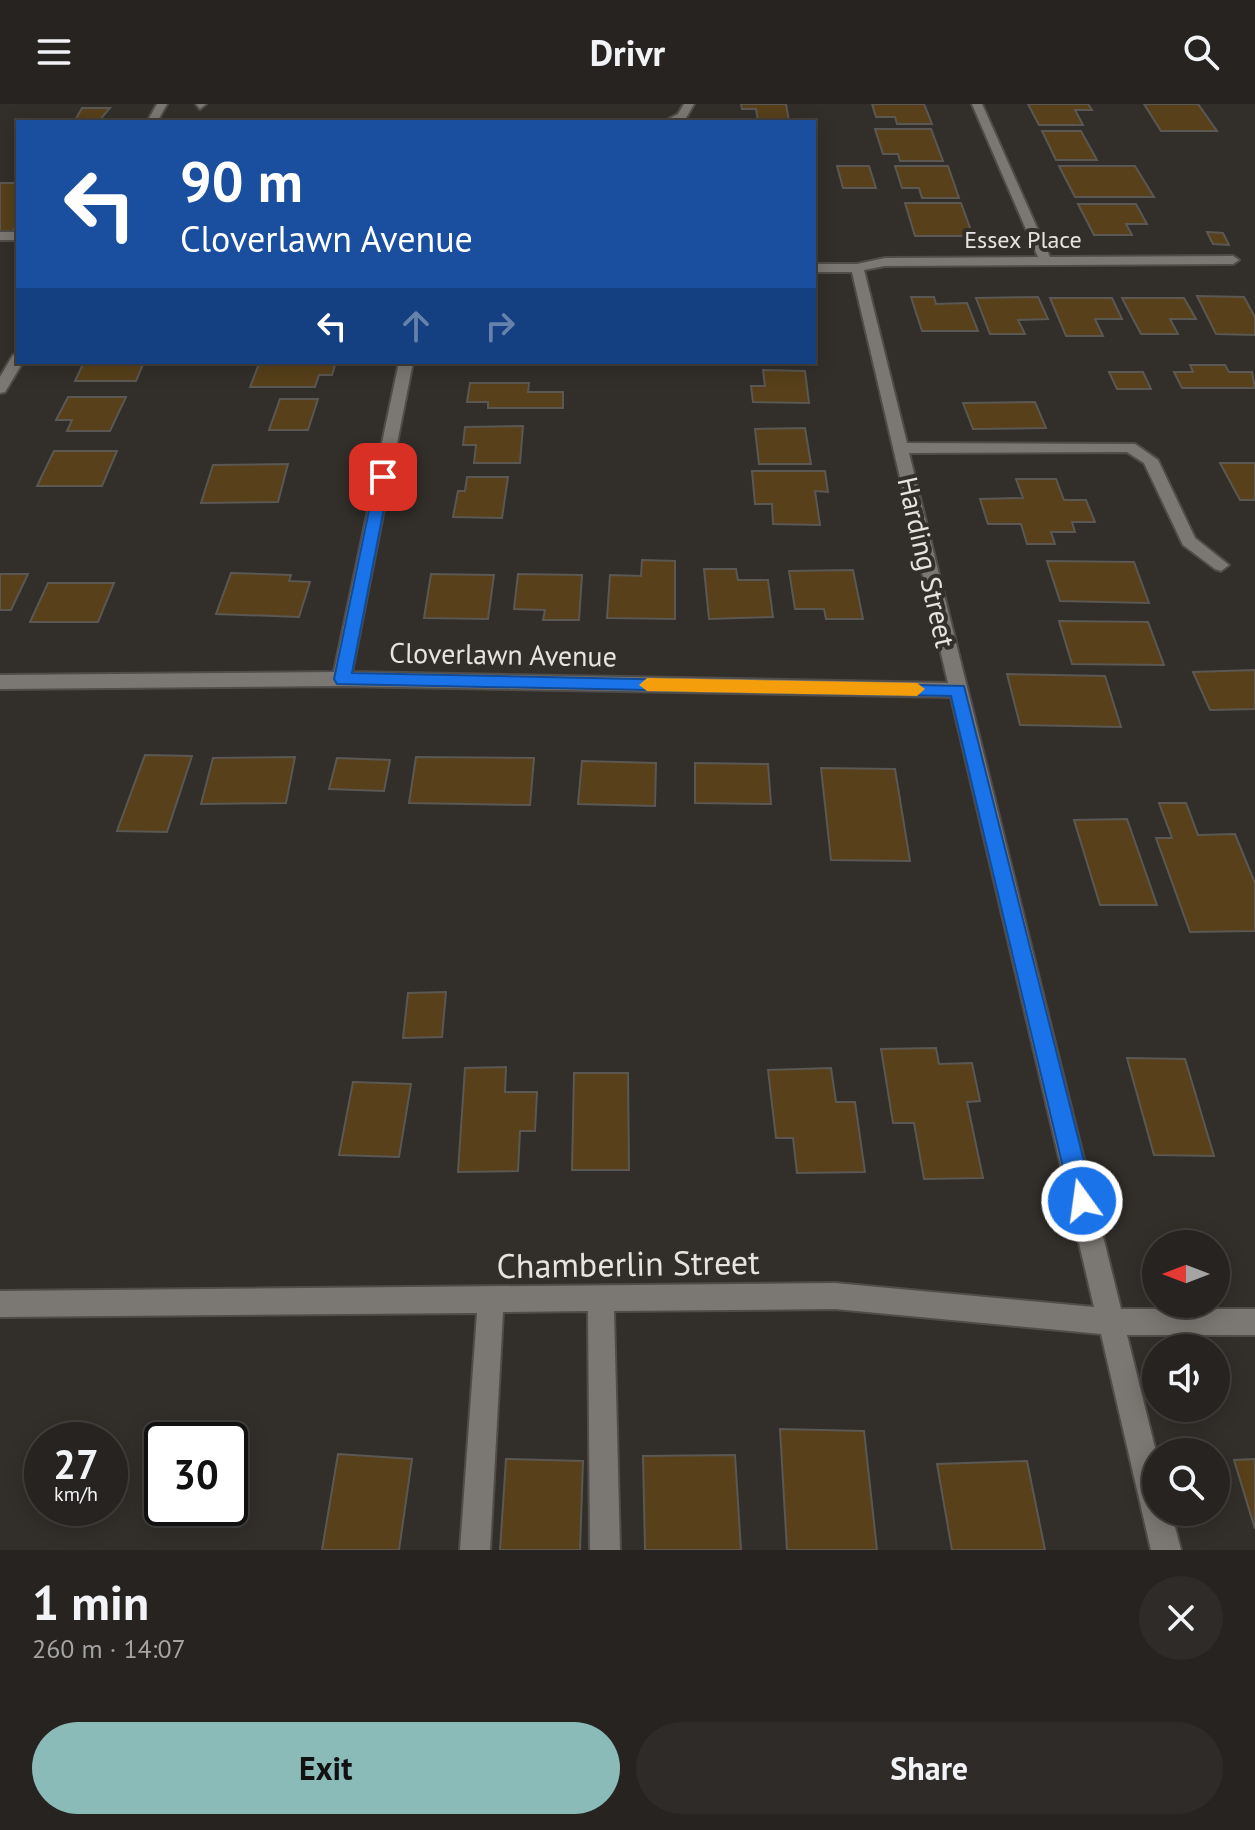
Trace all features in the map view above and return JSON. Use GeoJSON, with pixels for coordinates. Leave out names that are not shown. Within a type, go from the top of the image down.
{"type":"FeatureCollection","features":[{"type":"Feature","properties":{"kind":"street"},"geometry":{"type":"LineString","coordinates":[[673,120],[682,116],[689,104]]}},
{"type":"Feature","properties":{"kind":"street"},"geometry":{"type":"LineString","coordinates":[[977,104],[1045,260]]}},
{"type":"Feature","properties":{"kind":"street","name":"Essex Place"},"geometry":{"type":"LineString","coordinates":[[816,268],[857,268],[885,262],[1233,260]]}},
{"type":"Feature","properties":{"kind":"street","name":"Harding Street"},"geometry":{"type":"LineString","coordinates":[[857,268],[1142,1452]]}},
{"type":"Feature","properties":{"kind":"street"},"geometry":{"type":"LineString","coordinates":[[0,389],[16,361]]}},
{"type":"Feature","properties":{"kind":"street"},"geometry":{"type":"LineString","coordinates":[[342,679],[406,364]]}},
{"type":"Feature","properties":{"kind":"street"},"geometry":{"type":"LineString","coordinates":[[900,448],[1130,447],[1150,460],[1189,541],[1221,565]]}},
{"type":"Feature","properties":{"kind":"street","name":"Cloverlawn Avenue"},"geometry":{"type":"LineString","coordinates":[[0,682],[342,679],[958,690]]}},
{"type":"Feature","properties":{"kind":"street","name":"Chamberlin Street"},"geometry":{"type":"LineString","coordinates":[[0,1304],[835,1296],[1111,1322],[1255,1322]]}},
{"type":"Feature","properties":{"kind":"street"},"geometry":{"type":"LineString","coordinates":[[601,1299],[605,1550]]}},
{"type":"Feature","properties":{"kind":"street"},"geometry":{"type":"LineString","coordinates":[[475,1550],[491,1300]]}},
{"type":"Feature","properties":{"kind":"street","name":"Harding Street"},"geometry":{"type":"LineString","coordinates":[[1160,1526],[1166,1550]]}},
{"type":"Feature","properties":{"kind":"building"},"geometry":{"type":"Polygon","coordinates":[[[741,104],[786,104],[789,120],[758,120],[756,109],[742,109],[741,104]]]}},
{"type":"Feature","properties":{"kind":"building"},"geometry":{"type":"Polygon","coordinates":[[[872,104],[924,104],[932,124],[897,124],[895,117],[876,117],[872,104]]]}},
{"type":"Feature","properties":{"kind":"building"},"geometry":{"type":"Polygon","coordinates":[[[1028,104],[1088,104],[1092,110],[1075,110],[1083,125],[1039,125],[1028,104]]]}},
{"type":"Feature","properties":{"kind":"building"},"geometry":{"type":"Polygon","coordinates":[[[1144,104],[1198,104],[1217,131],[1161,131],[1144,104]]]}},
{"type":"Feature","properties":{"kind":"building"},"geometry":{"type":"Polygon","coordinates":[[[82,108],[110,108],[100,120],[75,120],[82,108]]]}},
{"type":"Feature","properties":{"kind":"building"},"geometry":{"type":"Polygon","coordinates":[[[875,129],[931,129],[943,161],[900,161],[898,154],[883,154],[875,129]]]}},
{"type":"Feature","properties":{"kind":"building"},"geometry":{"type":"Polygon","coordinates":[[[1042,131],[1081,131],[1097,160],[1056,160],[1042,131]]]}},
{"type":"Feature","properties":{"kind":"building"},"geometry":{"type":"Polygon","coordinates":[[[837,166],[869,166],[876,188],[843,188],[837,166]]]}},
{"type":"Feature","properties":{"kind":"building"},"geometry":{"type":"Polygon","coordinates":[[[895,166],[948,166],[959,198],[922,198],[919,188],[902,188],[895,166]]]}},
{"type":"Feature","properties":{"kind":"building"},"geometry":{"type":"Polygon","coordinates":[[[1059,166],[1135,166],[1154,197],[1075,197],[1059,166]]]}},
{"type":"Feature","properties":{"kind":"building"},"geometry":{"type":"Polygon","coordinates":[[[0,183],[16,183],[16,226],[12,232],[0,232],[0,183]]]}},
{"type":"Feature","properties":{"kind":"building"},"geometry":{"type":"Polygon","coordinates":[[[905,203],[961,203],[973,236],[915,236],[905,203]]]}},
{"type":"Feature","properties":{"kind":"building"},"geometry":{"type":"Polygon","coordinates":[[[1078,204],[1136,204],[1147,224],[1126,224],[1132,235],[1094,235],[1078,204]]]}},
{"type":"Feature","properties":{"kind":"building"},"geometry":{"type":"Polygon","coordinates":[[[1207,232],[1223,233],[1229,245],[1213,244],[1207,232]]]}},
{"type":"Feature","properties":{"kind":"building"},"geometry":{"type":"Polygon","coordinates":[[[1197,296],[1244,297],[1255,317],[1255,335],[1216,334],[1197,296]]]}},
{"type":"Feature","properties":{"kind":"building"},"geometry":{"type":"Polygon","coordinates":[[[911,297],[934,297],[936,304],[967,303],[978,331],[922,331],[911,297]]]}},
{"type":"Feature","properties":{"kind":"building"},"geometry":{"type":"Polygon","coordinates":[[[1038,297],[1048,319],[1018,320],[1025,334],[990,334],[976,298],[1038,297]]]}},
{"type":"Feature","properties":{"kind":"building"},"geometry":{"type":"Polygon","coordinates":[[[1050,298],[1112,298],[1122,319],[1095,319],[1103,336],[1066,336],[1050,298]]]}},
{"type":"Feature","properties":{"kind":"building"},"geometry":{"type":"Polygon","coordinates":[[[1122,298],[1184,298],[1196,319],[1170,319],[1178,334],[1141,334],[1122,298]]]}},
{"type":"Feature","properties":{"kind":"building"},"geometry":{"type":"Polygon","coordinates":[[[83,364],[143,364],[136,381],[75,381],[83,364]]]}},
{"type":"Feature","properties":{"kind":"building"},"geometry":{"type":"Polygon","coordinates":[[[259,364],[335,364],[332,375],[319,375],[315,387],[250,387],[259,364]]]}},
{"type":"Feature","properties":{"kind":"building"},"geometry":{"type":"Polygon","coordinates":[[[1190,365],[1225,365],[1229,372],[1252,372],[1255,388],[1182,388],[1174,372],[1193,372],[1190,365]]]}},
{"type":"Feature","properties":{"kind":"building"},"geometry":{"type":"Polygon","coordinates":[[[763,370],[805,371],[809,403],[753,402],[751,386],[765,386],[763,370]]]}},
{"type":"Feature","properties":{"kind":"building"},"geometry":{"type":"Polygon","coordinates":[[[1109,372],[1143,372],[1151,389],[1117,389],[1109,372]]]}},
{"type":"Feature","properties":{"kind":"building"},"geometry":{"type":"Polygon","coordinates":[[[470,383],[529,383],[528,392],[563,392],[563,408],[488,408],[488,402],[467,402],[470,383]]]}},
{"type":"Feature","properties":{"kind":"building"},"geometry":{"type":"Polygon","coordinates":[[[68,397],[126,397],[110,431],[67,431],[72,420],[56,420],[68,397]]]}},
{"type":"Feature","properties":{"kind":"building"},"geometry":{"type":"Polygon","coordinates":[[[280,399],[318,399],[308,430],[269,430],[280,399]]]}},
{"type":"Feature","properties":{"kind":"building"},"geometry":{"type":"Polygon","coordinates":[[[1035,402],[1046,428],[973,429],[963,403],[1035,402]]]}},
{"type":"Feature","properties":{"kind":"building"},"geometry":{"type":"Polygon","coordinates":[[[523,426],[520,463],[474,463],[476,445],[463,445],[465,427],[523,426]]]}},
{"type":"Feature","properties":{"kind":"building"},"geometry":{"type":"Polygon","coordinates":[[[805,428],[811,464],[759,464],[755,429],[805,428]]]}},
{"type":"Feature","properties":{"kind":"building"},"geometry":{"type":"Polygon","coordinates":[[[54,451],[117,451],[102,486],[37,486],[54,451]]]}},
{"type":"Feature","properties":{"kind":"building"},"geometry":{"type":"Polygon","coordinates":[[[1220,463],[1255,463],[1255,500],[1240,500],[1220,463]]]}},
{"type":"Feature","properties":{"kind":"building"},"geometry":{"type":"Polygon","coordinates":[[[288,464],[278,502],[201,503],[213,465],[288,464]]]}},
{"type":"Feature","properties":{"kind":"building"},"geometry":{"type":"Polygon","coordinates":[[[752,471],[825,471],[828,492],[815,491],[820,525],[773,524],[772,504],[755,504],[752,471]]]}},
{"type":"Feature","properties":{"kind":"building"},"geometry":{"type":"Polygon","coordinates":[[[467,477],[508,477],[502,518],[453,517],[458,491],[465,491],[467,477]]]}},
{"type":"Feature","properties":{"kind":"building"},"geometry":{"type":"Polygon","coordinates":[[[1016,479],[1056,479],[1064,500],[1086,500],[1095,522],[1072,522],[1075,532],[1051,532],[1055,544],[1027,544],[1021,524],[988,524],[980,499],[1023,498],[1016,479]]]}},
{"type":"Feature","properties":{"kind":"building"},"geometry":{"type":"Polygon","coordinates":[[[642,560],[675,561],[675,619],[607,618],[610,575],[641,576],[642,560]]]}},
{"type":"Feature","properties":{"kind":"building"},"geometry":{"type":"Polygon","coordinates":[[[1047,561],[1134,562],[1149,603],[1060,601],[1047,561]]]}},
{"type":"Feature","properties":{"kind":"building"},"geometry":{"type":"Polygon","coordinates":[[[704,569],[736,569],[738,580],[768,580],[773,617],[709,619],[704,569]]]}},
{"type":"Feature","properties":{"kind":"building"},"geometry":{"type":"Polygon","coordinates":[[[853,570],[863,619],[826,619],[824,609],[795,609],[789,571],[853,570]]]}},
{"type":"Feature","properties":{"kind":"building"},"geometry":{"type":"Polygon","coordinates":[[[231,573],[291,575],[289,581],[310,582],[299,617],[216,614],[231,573]]]}},
{"type":"Feature","properties":{"kind":"building"},"geometry":{"type":"Polygon","coordinates":[[[0,574],[28,574],[11,610],[0,610],[0,574]]]}},
{"type":"Feature","properties":{"kind":"building"},"geometry":{"type":"Polygon","coordinates":[[[431,574],[494,575],[488,619],[424,618],[431,574]]]}},
{"type":"Feature","properties":{"kind":"building"},"geometry":{"type":"Polygon","coordinates":[[[518,574],[582,575],[579,620],[543,620],[545,610],[514,609],[518,574]]]}},
{"type":"Feature","properties":{"kind":"building"},"geometry":{"type":"Polygon","coordinates":[[[48,583],[114,583],[98,622],[30,622],[48,583]]]}},
{"type":"Feature","properties":{"kind":"building"},"geometry":{"type":"Polygon","coordinates":[[[1059,621],[1148,622],[1164,665],[1072,664],[1059,621]]]}},
{"type":"Feature","properties":{"kind":"building"},"geometry":{"type":"Polygon","coordinates":[[[1255,670],[1255,709],[1210,710],[1193,672],[1255,670]]]}},
{"type":"Feature","properties":{"kind":"building"},"geometry":{"type":"Polygon","coordinates":[[[1007,674],[1105,676],[1121,727],[1020,725],[1007,674]]]}},
{"type":"Feature","properties":{"kind":"building"},"geometry":{"type":"Polygon","coordinates":[[[145,755],[192,756],[167,832],[117,831],[145,755]]]}},
{"type":"Feature","properties":{"kind":"building"},"geometry":{"type":"Polygon","coordinates":[[[295,757],[286,803],[201,804],[213,758],[295,757]]]}},
{"type":"Feature","properties":{"kind":"building"},"geometry":{"type":"Polygon","coordinates":[[[416,757],[534,758],[530,805],[409,803],[416,757]]]}},
{"type":"Feature","properties":{"kind":"building"},"geometry":{"type":"Polygon","coordinates":[[[337,758],[390,760],[384,791],[329,789],[337,758]]]}},
{"type":"Feature","properties":{"kind":"building"},"geometry":{"type":"Polygon","coordinates":[[[582,761],[656,763],[655,806],[578,804],[582,761]]]}},
{"type":"Feature","properties":{"kind":"building"},"geometry":{"type":"Polygon","coordinates":[[[695,763],[768,764],[771,804],[695,803],[695,763]]]}},
{"type":"Feature","properties":{"kind":"building"},"geometry":{"type":"Polygon","coordinates":[[[821,768],[895,769],[910,861],[831,860],[821,768]]]}},
{"type":"Feature","properties":{"kind":"building"},"geometry":{"type":"Polygon","coordinates":[[[1159,803],[1186,803],[1198,835],[1235,834],[1255,883],[1255,931],[1190,932],[1156,838],[1172,838],[1159,803]]]}},
{"type":"Feature","properties":{"kind":"building"},"geometry":{"type":"Polygon","coordinates":[[[1127,819],[1157,905],[1100,905],[1074,820],[1127,819]]]}},
{"type":"Feature","properties":{"kind":"building"},"geometry":{"type":"Polygon","coordinates":[[[446,992],[442,1037],[403,1038],[408,993],[446,992]]]}},
{"type":"Feature","properties":{"kind":"building"},"geometry":{"type":"Polygon","coordinates":[[[936,1048],[939,1064],[972,1063],[980,1101],[967,1102],[983,1178],[924,1179],[914,1123],[893,1123],[881,1049],[936,1048]]]}},
{"type":"Feature","properties":{"kind":"building"},"geometry":{"type":"Polygon","coordinates":[[[1127,1058],[1185,1059],[1214,1156],[1154,1155],[1127,1058]]]}},
{"type":"Feature","properties":{"kind":"building"},"geometry":{"type":"Polygon","coordinates":[[[506,1067],[505,1092],[537,1092],[535,1131],[520,1131],[518,1171],[458,1172],[465,1068],[506,1067]]]}},
{"type":"Feature","properties":{"kind":"building"},"geometry":{"type":"Polygon","coordinates":[[[831,1068],[836,1102],[855,1102],[865,1172],[797,1173],[793,1138],[776,1138],[768,1070],[831,1068]]]}},
{"type":"Feature","properties":{"kind":"building"},"geometry":{"type":"Polygon","coordinates":[[[574,1073],[628,1073],[629,1170],[572,1170],[574,1073]]]}},
{"type":"Feature","properties":{"kind":"building"},"geometry":{"type":"Polygon","coordinates":[[[353,1082],[411,1084],[399,1157],[339,1155],[353,1082]]]}},
{"type":"Feature","properties":{"kind":"building"},"geometry":{"type":"Polygon","coordinates":[[[780,1429],[864,1431],[877,1550],[787,1550],[780,1429]]]}},
{"type":"Feature","properties":{"kind":"building"},"geometry":{"type":"Polygon","coordinates":[[[338,1454],[412,1459],[399,1550],[322,1550],[338,1454]]]}},
{"type":"Feature","properties":{"kind":"building"},"geometry":{"type":"Polygon","coordinates":[[[735,1455],[741,1550],[645,1550],[643,1456],[735,1455]]]}},
{"type":"Feature","properties":{"kind":"building"},"geometry":{"type":"Polygon","coordinates":[[[506,1459],[583,1461],[580,1550],[500,1550],[506,1459]]]}},
{"type":"Feature","properties":{"kind":"building"},"geometry":{"type":"Polygon","coordinates":[[[1255,1459],[1255,1529],[1234,1460],[1255,1459]]]}},
{"type":"Feature","properties":{"kind":"building"},"geometry":{"type":"Polygon","coordinates":[[[1027,1461],[1045,1550],[952,1550],[937,1464],[1027,1461]]]}},
{"type":"Feature","properties":{"kind":"slow traffic"},"geometry":{"type":"LineString","coordinates":[[647,685],[917,689]]}},
{"type":"Feature","properties":{"kind":"route"},"geometry":{"type":"LineString","coordinates":[[383,477],[342,679],[958,690],[1082,1201]]}}]}
